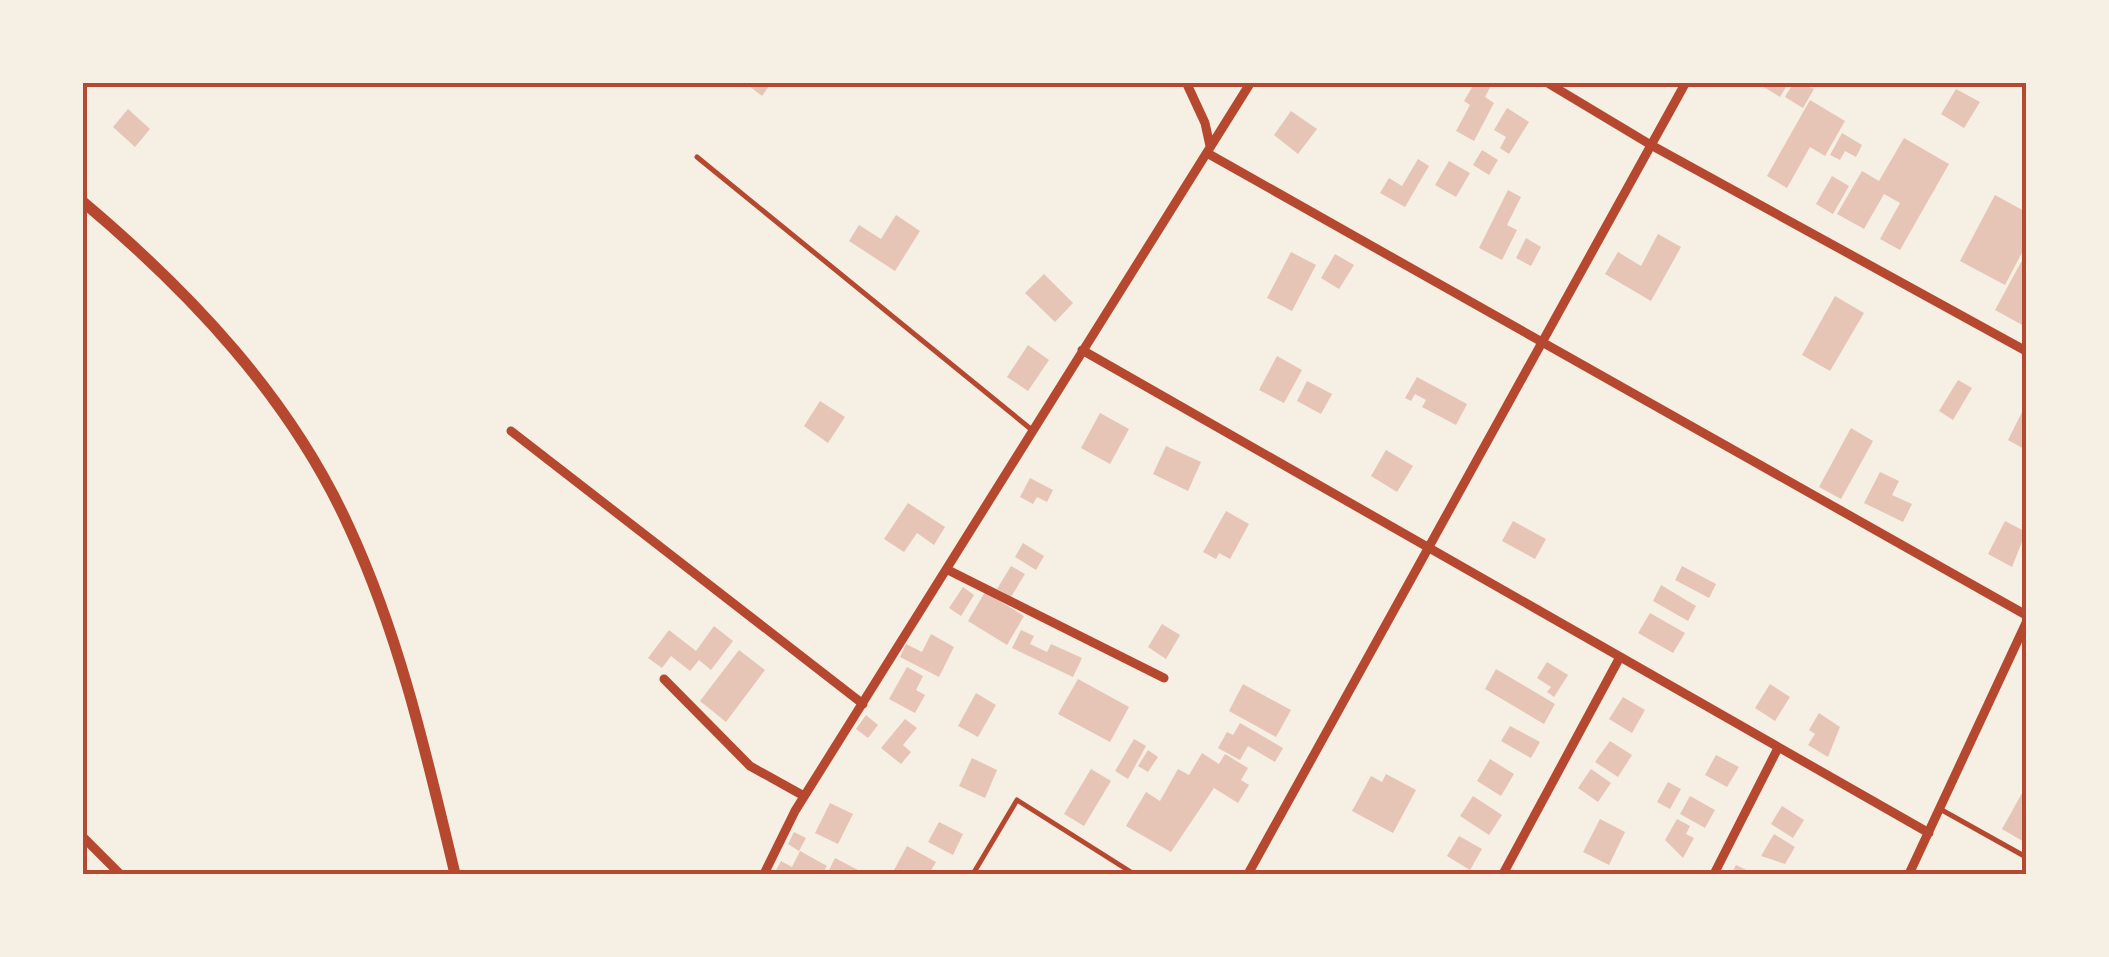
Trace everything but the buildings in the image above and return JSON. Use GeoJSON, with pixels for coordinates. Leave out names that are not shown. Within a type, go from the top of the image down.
{"type":"FeatureCollection","features":[{"type":"Feature","properties":{"kind":"street"},"geometry":{"type":"LineString","coordinates":[[1186,82],[1205,123],[1209,151]]}},
{"type":"Feature","properties":{"kind":"street"},"geometry":{"type":"LineString","coordinates":[[764,874],[804,796],[1250,82]]}},
{"type":"Feature","properties":{"kind":"street"},"geometry":{"type":"LineString","coordinates":[[1546,82],[1651,145],[2026,352]]}},
{"type":"Feature","properties":{"kind":"street"},"geometry":{"type":"LineString","coordinates":[[1248,874],[1686,82]]}},
{"type":"Feature","properties":{"kind":"street"},"geometry":{"type":"LineString","coordinates":[[1209,151],[2026,615]]}},
{"type":"Feature","properties":{"kind":"street"},"geometry":{"type":"LineString","coordinates":[[82,200],[236,349],[314,459],[349,525],[392,635],[455,874]]}},
{"type":"Feature","properties":{"kind":"street"},"geometry":{"type":"LineString","coordinates":[[1082,350],[1929,834]]}},
{"type":"Feature","properties":{"kind":"street"},"geometry":{"type":"LineString","coordinates":[[511,431],[863,704]]}},
{"type":"Feature","properties":{"kind":"street"},"geometry":{"type":"LineString","coordinates":[[948,570],[1164,678]]}},
{"type":"Feature","properties":{"kind":"street"},"geometry":{"type":"LineString","coordinates":[[1909,874],[2026,623]]}},
{"type":"Feature","properties":{"kind":"street"},"geometry":{"type":"LineString","coordinates":[[1503,874],[1620,657]]}},
{"type":"Feature","properties":{"kind":"street"},"geometry":{"type":"LineString","coordinates":[[664,679],[750,766],[804,796]]}},
{"type":"Feature","properties":{"kind":"street"},"geometry":{"type":"LineString","coordinates":[[1714,874],[1778,748]]}},
{"type":"Feature","properties":{"kind":"street"},"geometry":{"type":"LineString","coordinates":[[82,836],[120,874]]}},
{"type":"Feature","properties":{"kind":"lane"},"geometry":{"type":"LineString","coordinates":[[697,157],[1034,432]]}},
{"type":"Feature","properties":{"kind":"lane"},"geometry":{"type":"LineString","coordinates":[[973,874],[1016,800],[1134,874]]}},
{"type":"Feature","properties":{"kind":"lane"},"geometry":{"type":"LineString","coordinates":[[1940,809],[2026,857]]}}]}
